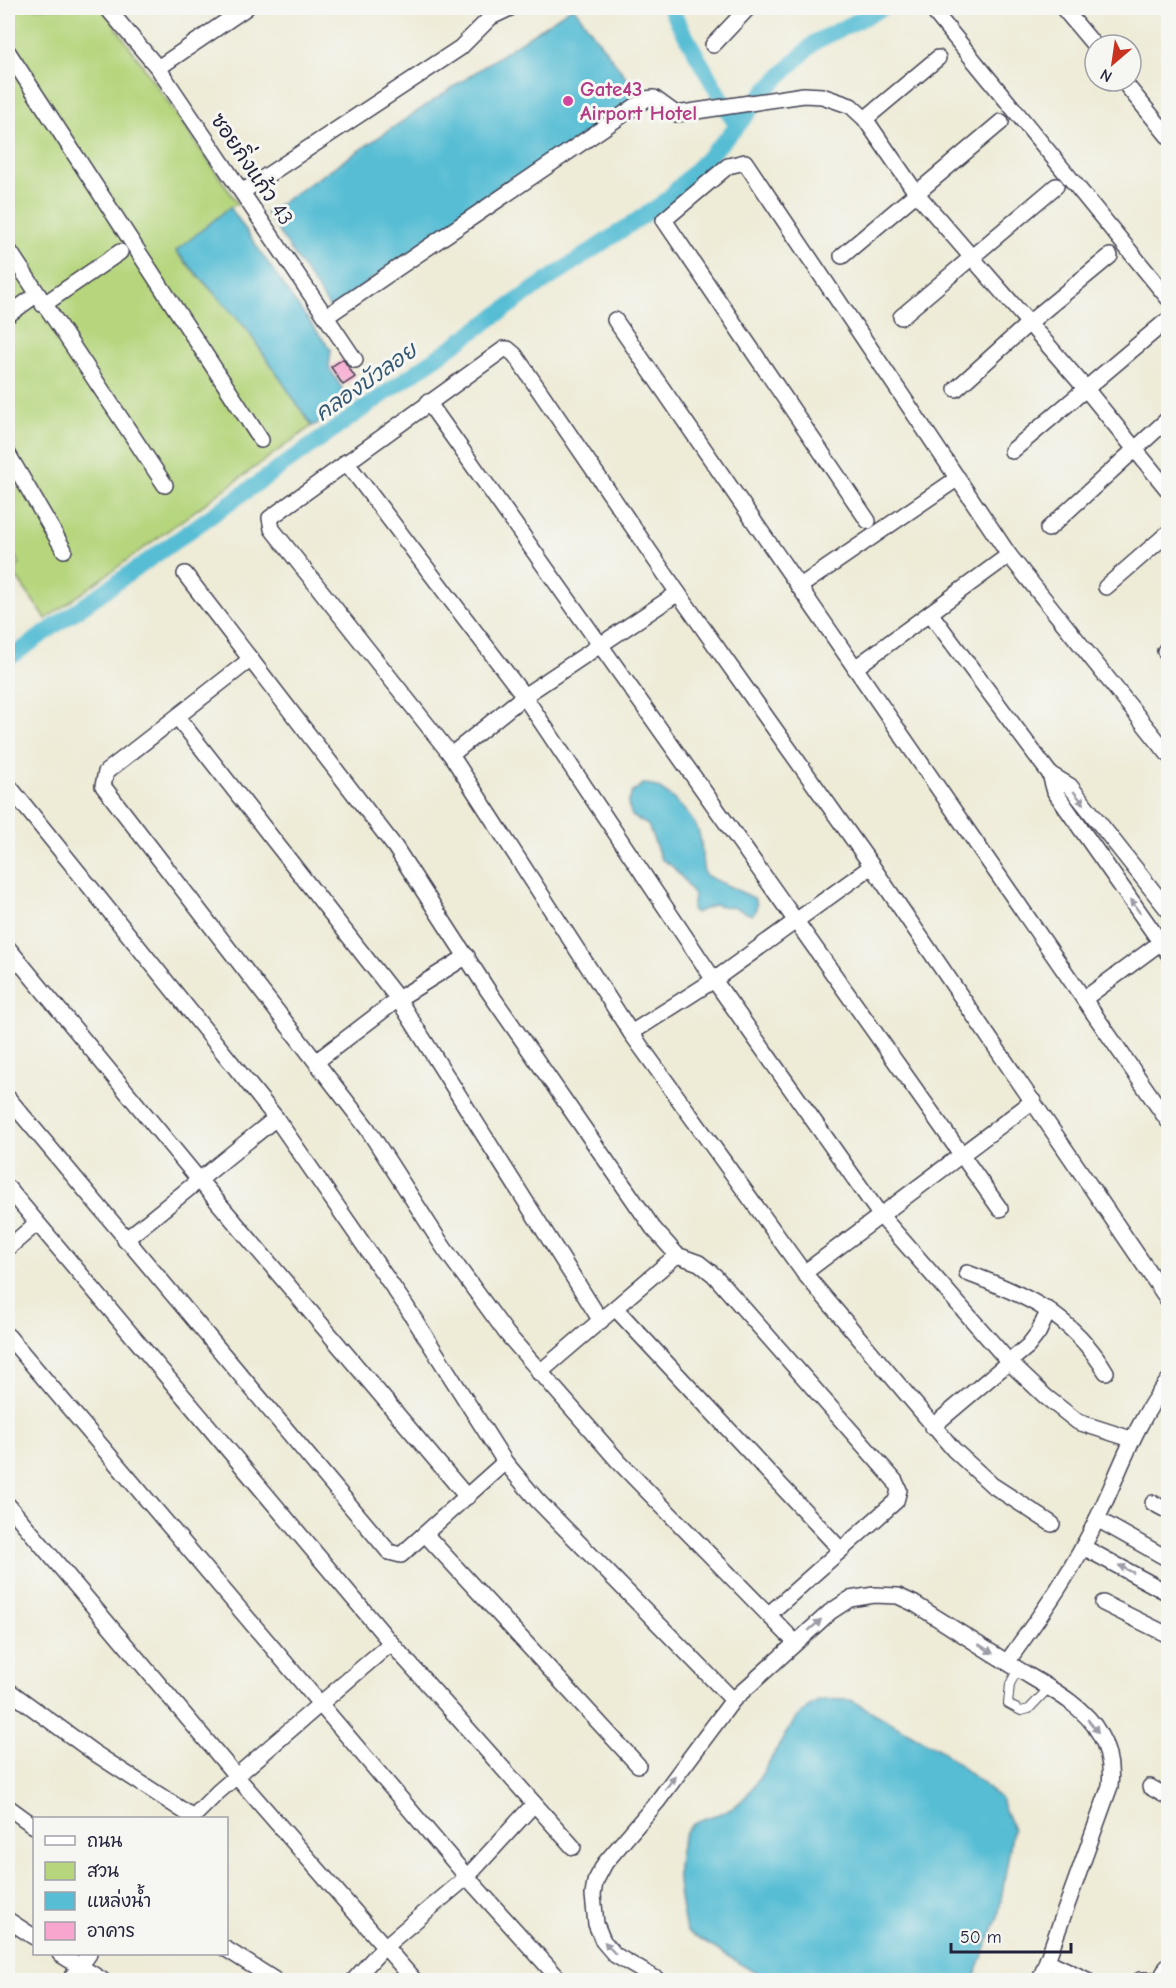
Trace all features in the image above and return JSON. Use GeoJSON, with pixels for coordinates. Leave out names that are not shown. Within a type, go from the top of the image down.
{"type":"FeatureCollection","features":[{"type":"Feature","properties":{"kind":"street","name":"ซอยกิ่งแก้ว 43"},"geometry":{"type":"LineString","coordinates":[[107,8],[158,68],[355,360]]}},
{"type":"Feature","properties":{"kind":"street"},"geometry":{"type":"LineString","coordinates":[[158,68],[246,8]]}},
{"type":"Feature","properties":{"kind":"street"},"geometry":{"type":"LineString","coordinates":[[242,192],[460,48],[491,17],[510,8]]}},
{"type":"Feature","properties":{"kind":"street"},"geometry":{"type":"LineString","coordinates":[[712,45],[748,8]]}},
{"type":"Feature","properties":{"kind":"street"},"geometry":{"type":"LineString","coordinates":[[931,8],[1168,298]]}},
{"type":"Feature","properties":{"kind":"street"},"geometry":{"type":"LineString","coordinates":[[1063,8],[1084,33]]}},
{"type":"Feature","properties":{"kind":"street"},"geometry":{"type":"LineString","coordinates":[[8,52],[261,440]]}},
{"type":"Feature","properties":{"kind":"street"},"geometry":{"type":"LineString","coordinates":[[865,119],[938,58]]}},
{"type":"Feature","properties":{"kind":"street"},"geometry":{"type":"LineString","coordinates":[[1133,93],[1168,136]]}},
{"type":"Feature","properties":{"kind":"street"},"geometry":{"type":"LineString","coordinates":[[327,316],[646,99],[654,99],[669,111],[683,113],[773,98],[822,96],[851,106],[865,119],[917,194],[1030,322],[1168,490]]}},
{"type":"Feature","properties":{"kind":"street"},"geometry":{"type":"LineString","coordinates":[[842,256],[1001,122]]}},
{"type":"Feature","properties":{"kind":"street"},"geometry":{"type":"LineString","coordinates":[[867,521],[664,220],[728,166],[745,162],[1009,555],[1168,754]]}},
{"type":"Feature","properties":{"kind":"street"},"geometry":{"type":"LineString","coordinates":[[901,317],[1056,186]]}},
{"type":"Feature","properties":{"kind":"street"},"geometry":{"type":"LineString","coordinates":[[8,249],[39,300],[165,485]]}},
{"type":"Feature","properties":{"kind":"street"},"geometry":{"type":"LineString","coordinates":[[8,315],[39,300],[120,252]]}},
{"type":"Feature","properties":{"kind":"street"},"geometry":{"type":"LineString","coordinates":[[956,389],[1030,322],[1110,256]]}},
{"type":"Feature","properties":{"kind":"street"},"geometry":{"type":"LineString","coordinates":[[615,320],[1168,1121]]}},
{"type":"Feature","properties":{"kind":"street"},"geometry":{"type":"LineString","coordinates":[[1012,451],[1165,322]]}},
{"type":"Feature","properties":{"kind":"street"},"geometry":{"type":"LineString","coordinates":[[1052,1524],[992,1485],[933,1427],[804,1273],[631,1033],[451,755],[269,522],[273,516],[504,349],[515,354],[678,593],[872,866],[1168,1300]]}},
{"type":"Feature","properties":{"kind":"street"},"geometry":{"type":"LineString","coordinates":[[428,402],[798,920],[1000,1209]]}},
{"type":"Feature","properties":{"kind":"street"},"geometry":{"type":"LineString","coordinates":[[1048,529],[1168,419]]}},
{"type":"Feature","properties":{"kind":"street"},"geometry":{"type":"LineString","coordinates":[[8,454],[64,550]]}},
{"type":"Feature","properties":{"kind":"street"},"geometry":{"type":"LineString","coordinates":[[346,462],[524,696],[714,980],[880,1216],[1010,1363],[1078,1422],[1131,1438]]}},
{"type":"Feature","properties":{"kind":"street"},"geometry":{"type":"LineString","coordinates":[[799,587],[958,478]]}},
{"type":"Feature","properties":{"kind":"street"},"geometry":{"type":"LineString","coordinates":[[1106,587],[1168,532]]}},
{"type":"Feature","properties":{"kind":"street"},"geometry":{"type":"LineString","coordinates":[[855,668],[1009,555]]}},
{"type":"Feature","properties":{"kind":"street"},"geometry":{"type":"LineString","coordinates":[[185,574],[395,847],[487,989],[646,1218],[677,1255],[699,1263],[714,1275],[895,1481],[899,1490],[896,1501],[769,1614]]}},
{"type":"Feature","properties":{"kind":"street"},"geometry":{"type":"LineString","coordinates":[[451,755],[524,696],[678,593]]}},
{"type":"Feature","properties":{"kind":"street"},"geometry":{"type":"LineString","coordinates":[[930,613],[1050,774],[1055,792],[1166,944],[1084,999]]}},
{"type":"Feature","properties":{"kind":"street"},"geometry":{"type":"LineString","coordinates":[[251,659],[106,772],[103,786],[367,1128],[474,1291],[539,1373],[619,1462],[795,1642]]}},
{"type":"Feature","properties":{"kind":"street"},"geometry":{"type":"LineString","coordinates":[[178,718],[398,999],[601,1321]]}},
{"type":"Feature","properties":{"kind":"street"},"geometry":{"type":"LineString","coordinates":[[1050,774],[1070,786],[1168,910]]}},
{"type":"Feature","properties":{"kind":"street"},"geometry":{"type":"LineString","coordinates":[[8,785],[276,1118],[406,1306],[505,1462],[537,1500],[733,1700]]}},
{"type":"Feature","properties":{"kind":"street"},"geometry":{"type":"LineString","coordinates":[[631,1033],[714,980],[872,866]]}},
{"type":"Feature","properties":{"kind":"street"},"geometry":{"type":"LineString","coordinates":[[8,948],[200,1181],[467,1497]]}},
{"type":"Feature","properties":{"kind":"street"},"geometry":{"type":"LineString","coordinates":[[317,1061],[398,999],[467,956]]}},
{"type":"Feature","properties":{"kind":"street"},"geometry":{"type":"LineString","coordinates":[[8,1098],[388,1552],[401,1555],[505,1462]]}},
{"type":"Feature","properties":{"kind":"street"},"geometry":{"type":"LineString","coordinates":[[804,1273],[1033,1101]]}},
{"type":"Feature","properties":{"kind":"street"},"geometry":{"type":"LineString","coordinates":[[125,1240],[276,1118]]}},
{"type":"Feature","properties":{"kind":"street"},"geometry":{"type":"LineString","coordinates":[[8,1188],[391,1643],[573,1847]]}},
{"type":"Feature","properties":{"kind":"street"},"geometry":{"type":"LineString","coordinates":[[8,1248],[37,1223]]}},
{"type":"Feature","properties":{"kind":"street"},"geometry":{"type":"LineString","coordinates":[[539,1373],[677,1255]]}},
{"type":"Feature","properties":{"kind":"street"},"geometry":{"type":"LineString","coordinates":[[967,1273],[1017,1292],[1049,1310],[1077,1333],[1106,1372]]}},
{"type":"Feature","properties":{"kind":"street"},"geometry":{"type":"LineString","coordinates":[[616,1309],[841,1550]]}},
{"type":"Feature","properties":{"kind":"street"},"geometry":{"type":"LineString","coordinates":[[933,1427],[1010,1363],[1038,1333],[1049,1310]]}},
{"type":"Feature","properties":{"kind":"street"},"geometry":{"type":"LineString","coordinates":[[8,1336],[467,1877],[560,1980]]}},
{"type":"Feature","properties":{"kind":"street"},"geometry":{"type":"LineString","coordinates":[[1012,1666],[1083,1547],[1131,1438],[1168,1381]]}},
{"type":"Feature","properties":{"kind":"street"},"geometry":{"type":"LineString","coordinates":[[1153,1503],[1168,1511]]}},
{"type":"Feature","properties":{"kind":"street"},"geometry":{"type":"LineString","coordinates":[[8,1504],[237,1777],[383,1948],[414,1980]]}},
{"type":"Feature","properties":{"kind":"street"},"geometry":{"type":"LineString","coordinates":[[1097,1519],[1168,1559]]}},
{"type":"Feature","properties":{"kind":"street"},"geometry":{"type":"LineString","coordinates":[[426,1535],[638,1766]]}},
{"type":"Feature","properties":{"kind":"street"},"geometry":{"type":"LineString","coordinates":[[1083,1547],[1168,1593]]}},
{"type":"Feature","properties":{"kind":"street"},"geometry":{"type":"LineString","coordinates":[[658,1980],[615,1954],[603,1941],[594,1908],[595,1882],[613,1852],[657,1802],[733,1700],[830,1612],[850,1599],[874,1594],[898,1596],[915,1604],[1084,1714],[1099,1732],[1112,1770],[1110,1786],[1040,1980]]}},
{"type":"Feature","properties":{"kind":"street"},"geometry":{"type":"LineString","coordinates":[[1103,1603],[1168,1635]]}},
{"type":"Feature","properties":{"kind":"street"},"geometry":{"type":"LineString","coordinates":[[193,1817],[391,1643]]}},
{"type":"Feature","properties":{"kind":"street"},"geometry":{"type":"LineString","coordinates":[[8,1690],[93,1752],[190,1817]]}},
{"type":"Feature","properties":{"kind":"street"},"geometry":{"type":"LineString","coordinates":[[1150,1787],[1168,1797]]}},
{"type":"Feature","properties":{"kind":"street"},"geometry":{"type":"LineString","coordinates":[[354,1980],[383,1948],[467,1877],[534,1804]]}},
{"type":"Feature","properties":{"kind":"street"},"geometry":{"type":"LineString","coordinates":[[8,1807],[33,1825]]}},
{"type":"Feature","properties":{"kind":"street"},"geometry":{"type":"LineString","coordinates":[[8,1920],[33,1936]]}},
{"type":"Feature","properties":{"kind":"street"},"geometry":{"type":"LineString","coordinates":[[228,1950],[275,1980]]}},
{"type":"Feature","properties":{"kind":"street"},"geometry":{"type":"LineString","coordinates":[[67,1955],[85,1960],[102,1980]]}},
{"type":"Feature","properties":{"kind":"street"},"geometry":{"type":"LineString","coordinates":[[70,1980],[85,1960]]}},
{"type":"Feature","properties":{"kind":"street"},"geometry":{"type":"LineString","coordinates":[[1047,1961],[1087,1980]]}},
{"type":"Feature","properties":{"kind":"street"},"geometry":{"type":"LineString","coordinates":[[1160,1980],[1168,1965]]}},
{"type":"Feature","properties":{"kind":"street"},"geometry":{"type":"LineString","coordinates":[[1140,1980],[1152,1980]]}},
{"type":"Feature","properties":{"kind":"lane"},"geometry":{"type":"LineString","coordinates":[[1012,1666],[1007,1696],[1008,1704],[1014,1709],[1029,1709],[1048,1689]]}},
{"type":"Feature","properties":{"kind":"green space"},"geometry":{"type":"Polygon","coordinates":[[[8,8],[103,8],[238,204],[230,207],[176,252],[246,328],[312,426],[46,619],[12,571],[20,564],[8,545],[8,8]]]}},
{"type":"Feature","properties":{"kind":"water"},"geometry":{"type":"Polygon","coordinates":[[[574,8],[640,96],[330,308],[266,213],[574,8]]]}},
{"type":"Feature","properties":{"kind":"water"},"geometry":{"type":"Polygon","coordinates":[[[230,207],[294,301],[331,350],[329,368],[345,393],[328,409],[333,416],[312,426],[246,328],[176,251],[230,207]]]}},
{"type":"Feature","properties":{"kind":"water"},"geometry":{"type":"Polygon","coordinates":[[[643,784],[658,788],[667,794],[689,816],[698,830],[701,841],[705,875],[754,898],[757,904],[755,912],[751,915],[736,908],[714,905],[695,913],[692,909],[694,896],[686,882],[672,866],[661,859],[648,825],[632,816],[628,804],[632,793],[643,784]]]}},
{"type":"Feature","properties":{"kind":"water"},"geometry":{"type":"Polygon","coordinates":[[[823,1700],[851,1700],[942,1751],[1000,1798],[1013,1829],[998,1917],[973,1980],[767,1980],[686,1931],[680,1895],[678,1860],[688,1829],[699,1820],[728,1811],[746,1796],[786,1733],[807,1708],[823,1700]]]}},
{"type":"Feature","properties":{"kind":"building"},"geometry":{"type":"Polygon","coordinates":[[[343,359],[355,377],[343,385],[331,367],[343,359]]]}},
{"type":"Feature","properties":{"kind":"waterway"},"geometry":{"type":"LineString","coordinates":[[670,8],[737,127]]}},
{"type":"Feature","properties":{"kind":"waterway","name":"คลองบัวลอย"},"geometry":{"type":"LineString","coordinates":[[8,659],[525,295],[664,202],[737,127],[765,91],[815,42],[883,8]]}},
{"type":"Feature","properties":{"kind":"place","name":"Gate43 Airport Hotel"},"geometry":{"type":"Point","coordinates":[568,101]}}]}
